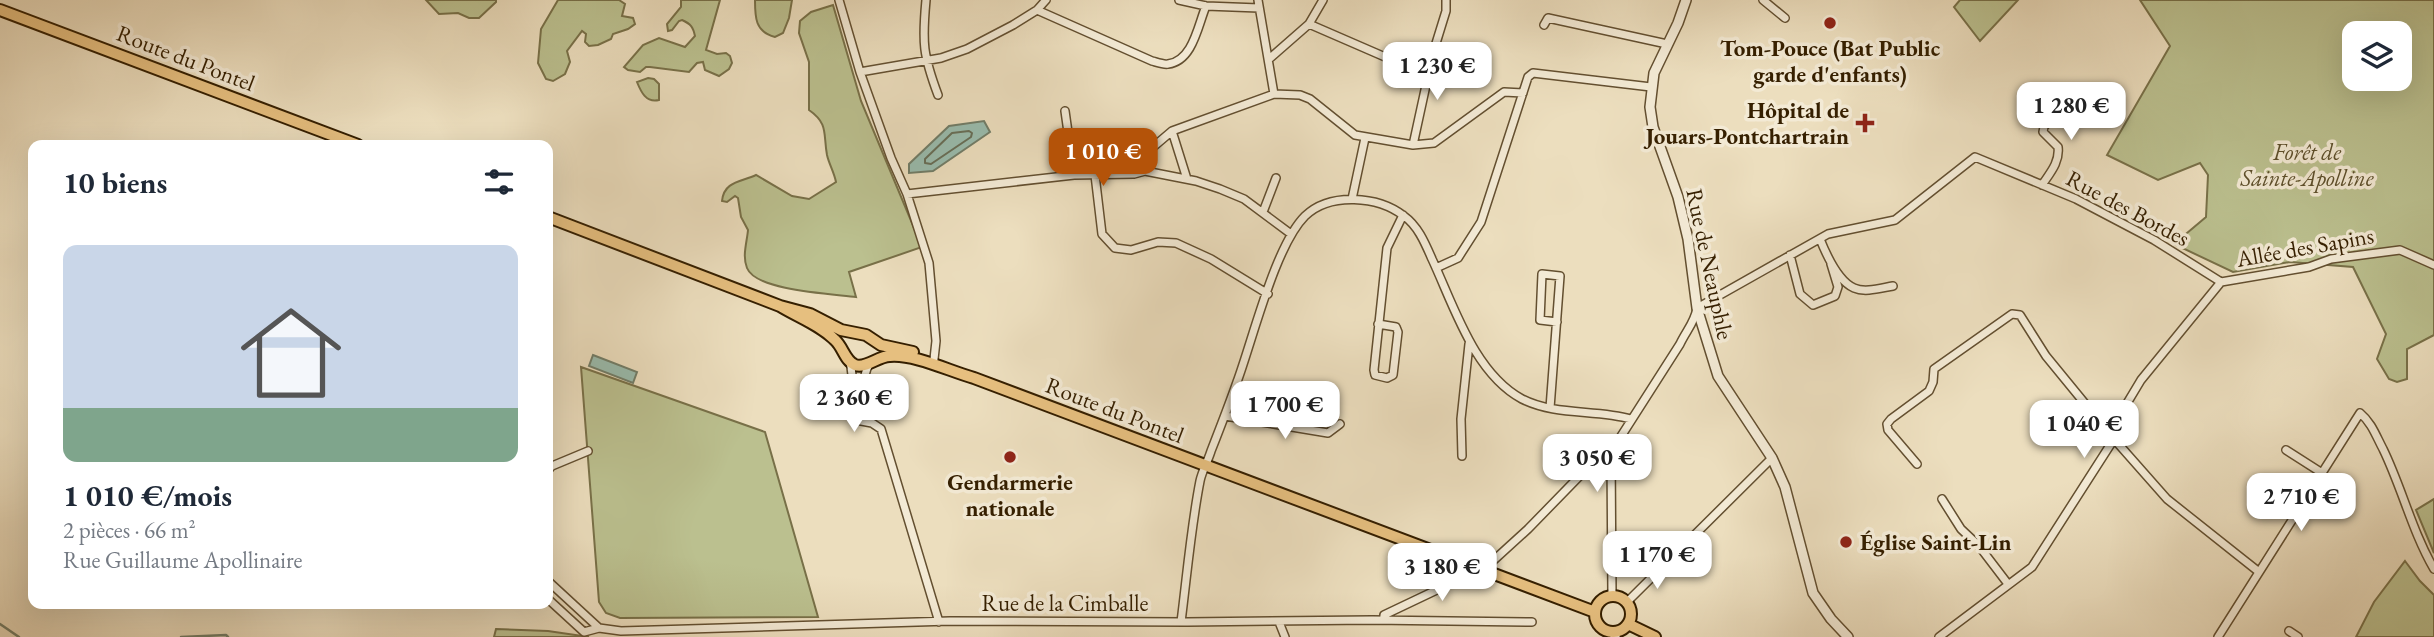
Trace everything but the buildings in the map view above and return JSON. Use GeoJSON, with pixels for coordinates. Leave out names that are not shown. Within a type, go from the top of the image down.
{"type":"FeatureCollection","features":[{"type":"Feature","properties":{"kind":"main road","name":"Route du Pontel"},"geometry":{"type":"LineString","coordinates":[[0,10],[345,140]]}},
{"type":"Feature","properties":{"kind":"main road","name":"Route du Pontel"},"geometry":{"type":"LineString","coordinates":[[553,219],[780,306],[810,314],[841,330],[861,334],[881,345],[897,347],[934,359],[974,378]]}},
{"type":"Feature","properties":{"kind":"main road","name":"Route du Pontel"},"geometry":{"type":"LineString","coordinates":[[780,306],[828,334],[857,366],[888,356],[904,356],[974,378],[1595,612]]}},
{"type":"Feature","properties":{"kind":"main road"},"geometry":{"type":"LineString","coordinates":[[847,357],[845,344],[849,338],[861,334]]}},
{"type":"Feature","properties":{"kind":"main road"},"geometry":{"type":"LineString","coordinates":[[871,362],[876,351],[872,339]]}},
{"type":"Feature","properties":{"kind":"main road"},"geometry":{"type":"LineString","coordinates":[[1612,596],[1627,602],[1631,613],[1628,624],[1615,634],[1600,627],[1595,612],[1602,599],[1612,596]]}},
{"type":"Feature","properties":{"kind":"main road"},"geometry":{"type":"LineString","coordinates":[[1628,624],[1655,637]]}},
{"type":"Feature","properties":{"kind":"street"},"geometry":{"type":"LineString","coordinates":[[839,0],[860,72],[907,194],[929,263],[936,341],[934,359]]}},
{"type":"Feature","properties":{"kind":"street"},"geometry":{"type":"LineString","coordinates":[[926,0],[923,37],[925,61],[938,95]]}},
{"type":"Feature","properties":{"kind":"street"},"geometry":{"type":"LineString","coordinates":[[860,72],[925,61],[967,49],[1037,10],[1046,0]]}},
{"type":"Feature","properties":{"kind":"street"},"geometry":{"type":"LineString","coordinates":[[1179,0],[1206,6],[1258,4],[1274,94]]}},
{"type":"Feature","properties":{"kind":"street"},"geometry":{"type":"LineString","coordinates":[[1269,59],[1309,24],[1323,0]]}},
{"type":"Feature","properties":{"kind":"street"},"geometry":{"type":"LineString","coordinates":[[1413,145],[1433,53],[1446,11],[1446,0]]}},
{"type":"Feature","properties":{"kind":"street","name":"Rue de Neauphle"},"geometry":{"type":"LineString","coordinates":[[1686,0],[1654,73],[1650,107],[1653,127],[1681,207],[1692,258],[1697,308],[1718,376],[1772,458],[1785,487],[1813,593],[1848,637]]}},
{"type":"Feature","properties":{"kind":"street"},"geometry":{"type":"LineString","coordinates":[[1763,0],[1785,18]]}},
{"type":"Feature","properties":{"kind":"street"},"geometry":{"type":"LineString","coordinates":[[1037,10],[1152,61],[1168,65],[1189,51],[1206,6]]}},
{"type":"Feature","properties":{"kind":"street"},"geometry":{"type":"LineString","coordinates":[[1544,25],[1548,18],[1667,44]]}},
{"type":"Feature","properties":{"kind":"street"},"geometry":{"type":"LineString","coordinates":[[1309,24],[1392,60]]}},
{"type":"Feature","properties":{"kind":"street"},"geometry":{"type":"LineString","coordinates":[[1437,268],[1458,258],[1481,222],[1528,78],[1533,73],[1651,87]]}},
{"type":"Feature","properties":{"kind":"street"},"geometry":{"type":"LineString","coordinates":[[2042,185],[2059,154],[2058,147],[2045,136],[2044,127],[2071,90]]}},
{"type":"Feature","properties":{"kind":"street"},"geometry":{"type":"LineString","coordinates":[[1144,171],[1152,148],[1172,131],[1274,94],[1300,94],[1310,99],[1347,130],[1365,138],[1413,145],[1434,143],[1504,92],[1523,93]]}},
{"type":"Feature","properties":{"kind":"street"},"geometry":{"type":"LineString","coordinates":[[1065,111],[1074,175]]}},
{"type":"Feature","properties":{"kind":"street"},"geometry":{"type":"LineString","coordinates":[[1172,131],[1186,179]]}},
{"type":"Feature","properties":{"kind":"street"},"geometry":{"type":"LineString","coordinates":[[1352,199],[1365,138]]}},
{"type":"Feature","properties":{"kind":"street","name":"Rue des Bordes"},"geometry":{"type":"LineString","coordinates":[[1820,239],[1828,234],[1895,220],[1975,157],[2076,199],[2154,240],[2221,282]]}},
{"type":"Feature","properties":{"kind":"street"},"geometry":{"type":"LineString","coordinates":[[907,194],[1074,175],[1144,171],[1186,179],[1244,199],[1291,234]]}},
{"type":"Feature","properties":{"kind":"street"},"geometry":{"type":"LineString","coordinates":[[1095,175],[1102,234],[1115,248],[1131,250],[1158,242],[1176,243],[1211,260],[1268,294]]}},
{"type":"Feature","properties":{"kind":"street"},"geometry":{"type":"LineString","coordinates":[[1263,212],[1276,178]]}},
{"type":"Feature","properties":{"kind":"street"},"geometry":{"type":"LineString","coordinates":[[1181,622],[1200,478],[1277,264],[1291,234],[1306,215],[1317,208],[1331,202],[1352,199],[1376,203],[1403,215],[1417,229],[1469,343],[1502,384],[1523,399],[1550,408],[1631,419]]}},
{"type":"Feature","properties":{"kind":"street"},"geometry":{"type":"LineString","coordinates":[[1378,324],[1396,327],[1398,332],[1393,375],[1387,379],[1376,375],[1374,370],[1378,324],[1387,248],[1403,215]]}},
{"type":"Feature","properties":{"kind":"street"},"geometry":{"type":"LineString","coordinates":[[1612,596],[1611,452],[1693,323],[1697,308],[1790,255],[1820,239],[1838,287],[1835,296],[1813,305],[1800,294],[1790,255]]}},
{"type":"Feature","properties":{"kind":"street","name":"Allée des Sapins"},"geometry":{"type":"LineString","coordinates":[[2221,282],[2309,267],[2331,259],[2400,250],[2434,265]]}},
{"type":"Feature","properties":{"kind":"street"},"geometry":{"type":"LineString","coordinates":[[1830,264],[1852,288],[1862,290],[1893,286]]}},
{"type":"Feature","properties":{"kind":"street"},"geometry":{"type":"LineString","coordinates":[[1550,408],[1557,322],[1560,276],[1542,274],[1540,320],[1557,322]]}},
{"type":"Feature","properties":{"kind":"street"},"geometry":{"type":"LineString","coordinates":[[1939,637],[2032,566],[2114,439],[2120,415],[2141,380],[2221,282]]}},
{"type":"Feature","properties":{"kind":"street"},"geometry":{"type":"LineString","coordinates":[[1917,464],[1888,430],[1891,419],[1928,391],[1933,382],[1934,369],[2016,314],[2020,315],[2046,356],[2167,499],[2259,572]]}},
{"type":"Feature","properties":{"kind":"street"},"geometry":{"type":"LineString","coordinates":[[1462,456],[1461,419],[1469,343]]}},
{"type":"Feature","properties":{"kind":"street"},"geometry":{"type":"LineString","coordinates":[[847,357],[852,375],[851,405],[856,420]]}},
{"type":"Feature","properties":{"kind":"street"},"geometry":{"type":"LineString","coordinates":[[856,420],[861,407],[865,373],[871,362]]}},
{"type":"Feature","properties":{"kind":"street"},"geometry":{"type":"LineString","coordinates":[[2218,637],[2360,413],[2369,420],[2394,471],[2434,569]]}},
{"type":"Feature","properties":{"kind":"street"},"geometry":{"type":"LineString","coordinates":[[1224,416],[1328,433],[1340,424]]}},
{"type":"Feature","properties":{"kind":"street"},"geometry":{"type":"LineString","coordinates":[[856,420],[872,423],[881,429],[939,622]]}},
{"type":"Feature","properties":{"kind":"street"},"geometry":{"type":"LineString","coordinates":[[2286,450],[2322,474]]}},
{"type":"Feature","properties":{"kind":"street"},"geometry":{"type":"LineString","coordinates":[[1384,620],[1384,615],[1480,569],[1528,529],[1604,451],[1611,452]]}},
{"type":"Feature","properties":{"kind":"street"},"geometry":{"type":"LineString","coordinates":[[553,466],[588,452]]}},
{"type":"Feature","properties":{"kind":"street"},"geometry":{"type":"LineString","coordinates":[[1627,602],[1772,458]]}},
{"type":"Feature","properties":{"kind":"street"},"geometry":{"type":"LineString","coordinates":[[1942,499],[1961,529],[1979,546],[2008,584]]}},
{"type":"Feature","properties":{"kind":"street"},"geometry":{"type":"LineString","coordinates":[[553,586],[598,628]]}},
{"type":"Feature","properties":{"kind":"street","name":"Rue de la Cimballe"},"geometry":{"type":"LineString","coordinates":[[553,604],[584,632],[598,628],[621,631],[939,622],[1532,622]]}},
{"type":"Feature","properties":{"kind":"street"},"geometry":{"type":"LineString","coordinates":[[1279,622],[1285,637]]}},
{"type":"Feature","properties":{"kind":"street"},"geometry":{"type":"LineString","coordinates":[[2289,631],[2298,637]]}},
{"type":"Feature","properties":{"kind":"green space"},"geometry":{"type":"Polygon","coordinates":[[[426,0],[496,2],[479,18],[469,18],[458,13],[439,14],[426,0]]]}},
{"type":"Feature","properties":{"kind":"green space"},"geometry":{"type":"Polygon","coordinates":[[[558,0],[619,0],[625,4],[622,16],[633,18],[635,24],[613,34],[611,39],[598,45],[589,46],[585,42],[586,34],[582,31],[567,51],[570,62],[565,74],[553,81],[546,79],[538,63],[541,29],[558,0]]]}},
{"type":"Feature","properties":{"kind":"green space"},"geometry":{"type":"Polygon","coordinates":[[[681,0],[720,0],[706,50],[730,56],[732,63],[729,69],[719,76],[705,70],[703,62],[697,63],[689,72],[646,67],[640,72],[624,67],[643,45],[659,38],[685,47],[695,36],[691,26],[682,20],[668,31],[667,24],[681,7],[681,0]]]}},
{"type":"Feature","properties":{"kind":"green space"},"geometry":{"type":"Polygon","coordinates":[[[755,0],[792,0],[783,33],[775,37],[760,28],[756,18],[755,0]]]}},
{"type":"Feature","properties":{"kind":"green space"},"geometry":{"type":"Polygon","coordinates":[[[1960,0],[2018,0],[1980,41],[1954,7],[1960,0]]]}},
{"type":"Feature","properties":{"kind":"green space","name":"Forêt de Sainte-Apolline"},"geometry":{"type":"Polygon","coordinates":[[[2140,0],[2434,0],[2434,335],[2407,349],[2407,379],[2397,382],[2389,379],[2377,359],[2386,334],[2353,267],[2290,262],[2233,272],[2174,244],[2206,217],[2208,175],[2200,163],[2158,180],[2107,155],[2170,46],[2140,0]]]}},
{"type":"Feature","properties":{"kind":"green space"},"geometry":{"type":"Polygon","coordinates":[[[833,5],[861,101],[922,247],[849,272],[856,297],[796,290],[753,276],[746,263],[748,230],[741,217],[738,198],[735,196],[727,202],[722,201],[726,189],[756,175],[792,196],[809,199],[836,182],[827,155],[822,125],[809,110],[809,62],[799,33],[800,21],[811,12],[833,5]]]}},
{"type":"Feature","properties":{"kind":"green space"},"geometry":{"type":"Polygon","coordinates":[[[648,78],[659,84],[659,100],[647,98],[640,89],[637,82],[648,78]]]}},
{"type":"Feature","properties":{"kind":"green space"},"geometry":{"type":"Polygon","coordinates":[[[581,367],[765,432],[818,617],[620,618],[606,613],[599,602],[581,367]]]}},
{"type":"Feature","properties":{"kind":"green space"},"geometry":{"type":"Polygon","coordinates":[[[2434,499],[2434,553],[2416,510],[2434,499]]]}},
{"type":"Feature","properties":{"kind":"green space"},"geometry":{"type":"Polygon","coordinates":[[[2405,561],[2434,595],[2434,637],[2356,637],[2374,602],[2405,561]]]}},
{"type":"Feature","properties":{"kind":"green space"},"geometry":{"type":"Polygon","coordinates":[[[496,629],[548,631],[589,637],[494,637],[496,629]]]}},
{"type":"Feature","properties":{"kind":"water"},"geometry":{"type":"Polygon","coordinates":[[[984,121],[990,132],[933,171],[909,173],[909,164],[949,126],[984,121]]]}},
{"type":"Feature","properties":{"kind":"water"},"geometry":{"type":"Polygon","coordinates":[[[593,355],[637,372],[633,383],[589,366],[593,355]]]}},
{"type":"Feature","properties":{"kind":"waterway"},"geometry":{"type":"LineString","coordinates":[[0,624],[19,637]]}},
{"type":"Feature","properties":{"kind":"waterway"},"geometry":{"type":"LineString","coordinates":[[181,637],[228,637]]}},
{"type":"Feature","properties":{"kind":"place","name":"Tom-Pouce (Bat Public garde d'enfants)"},"geometry":{"type":"Point","coordinates":[1830,23]}},
{"type":"Feature","properties":{"kind":"place","name":"Hôpital de Jouars-Pontchartrain"},"geometry":{"type":"Point","coordinates":[1865,123]}},
{"type":"Feature","properties":{"kind":"place","name":"Gendarmerie nationale"},"geometry":{"type":"Point","coordinates":[1010,457]}},
{"type":"Feature","properties":{"kind":"place","name":"Église Saint-Lin"},"geometry":{"type":"Point","coordinates":[1846,542]}}]}
